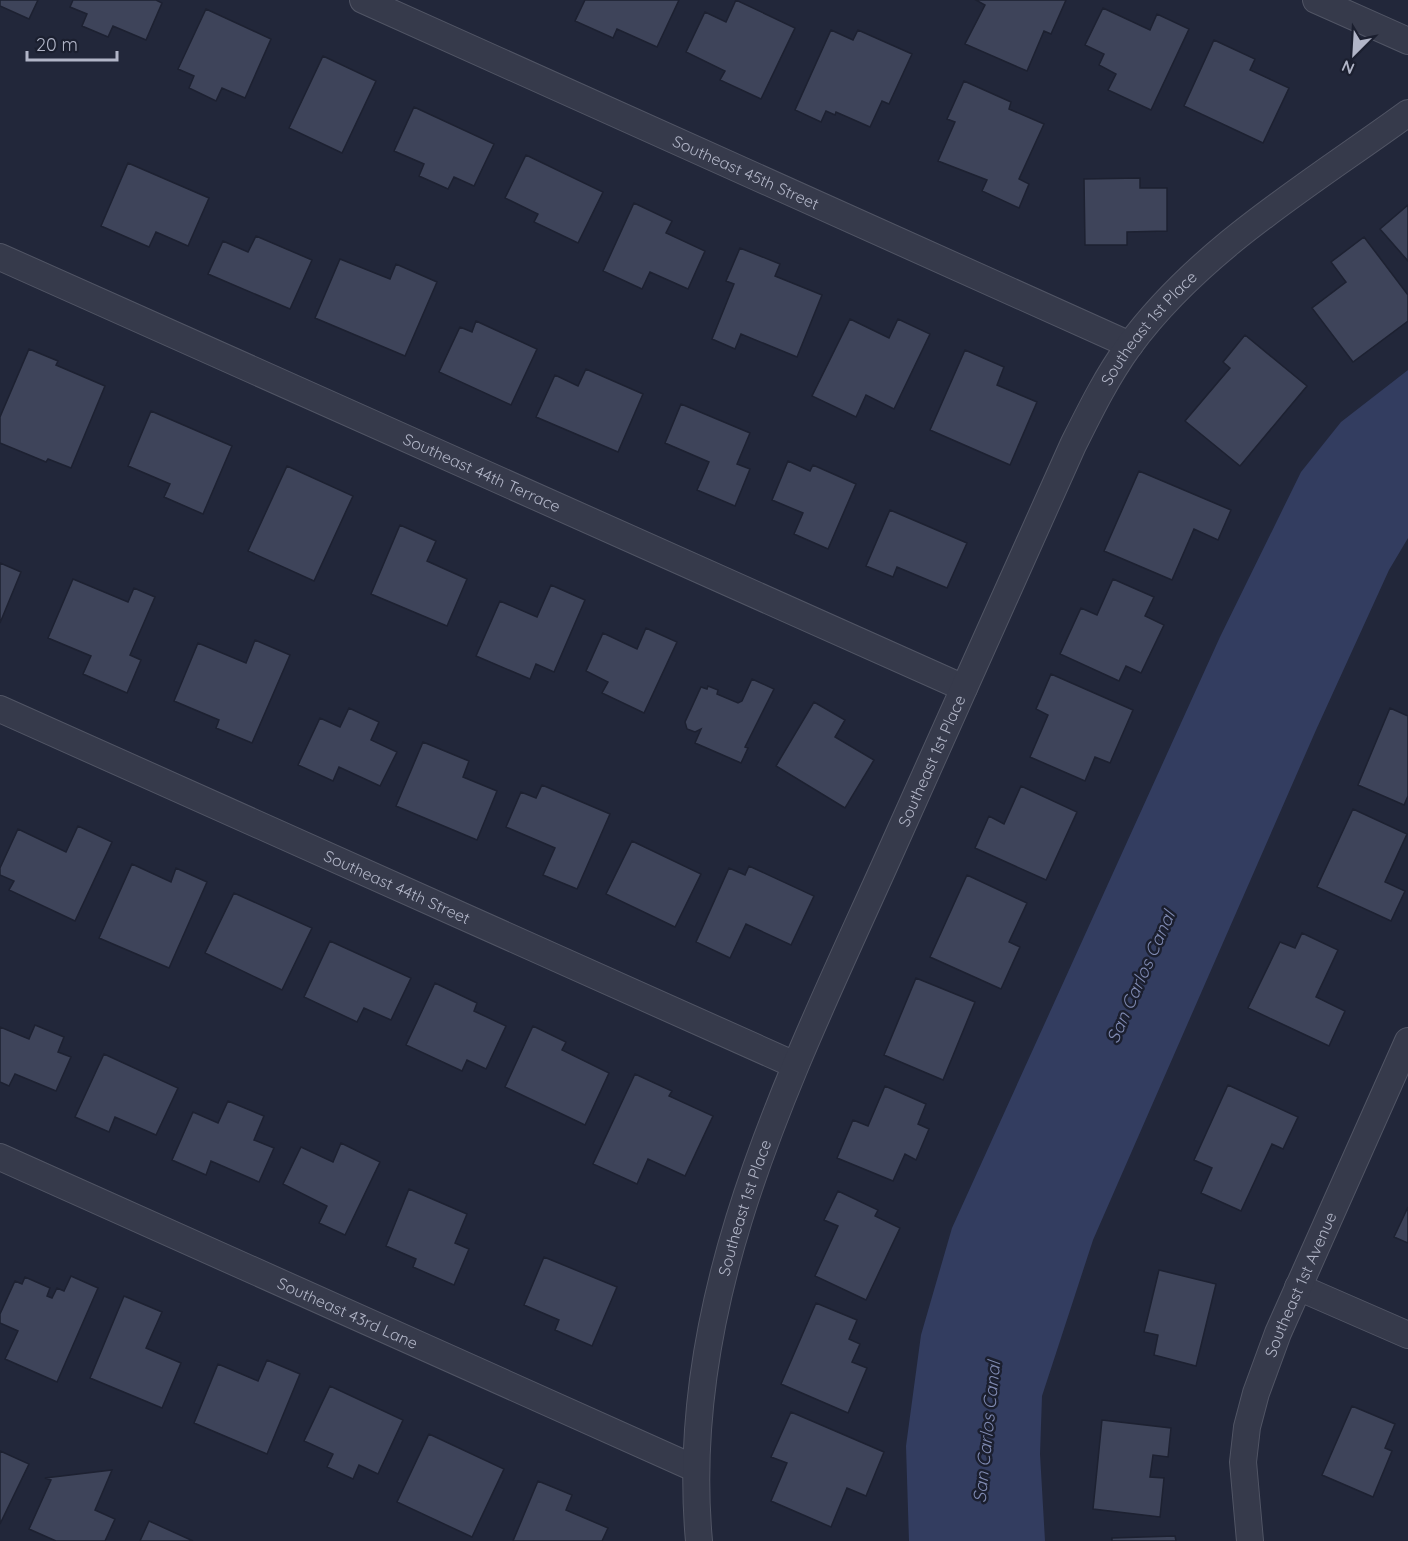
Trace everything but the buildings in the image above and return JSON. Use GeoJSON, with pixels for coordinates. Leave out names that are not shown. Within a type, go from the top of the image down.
{"type":"FeatureCollection","features":[{"type":"Feature","properties":{"kind":"street","name":"Southeast 45th Street"},"geometry":{"type":"LineString","coordinates":[[363,0],[1130,345]]}},
{"type":"Feature","properties":{"kind":"street"},"geometry":{"type":"LineString","coordinates":[[1316,0],[1408,41]]}},
{"type":"Feature","properties":{"kind":"street","name":"Southeast 1st Place"},"geometry":{"type":"LineString","coordinates":[[699,1541],[696,1469],[701,1389],[721,1281],[753,1171],[795,1065],[1072,446],[1104,384],[1130,345],[1168,301],[1225,248],[1408,113]]}},
{"type":"Feature","properties":{"kind":"street","name":"Southeast 44th Terrace"},"geometry":{"type":"LineString","coordinates":[[0,257],[964,688]]}},
{"type":"Feature","properties":{"kind":"street","name":"Southeast 44th Street"},"geometry":{"type":"LineString","coordinates":[[0,709],[795,1065]]}},
{"type":"Feature","properties":{"kind":"street","name":"Southeast 1st Avenue"},"geometry":{"type":"LineString","coordinates":[[1250,1541],[1243,1462],[1247,1427],[1256,1393],[1298,1287],[1408,1041]]}},
{"type":"Feature","properties":{"kind":"street","name":"Southeast 43rd Lane"},"geometry":{"type":"LineString","coordinates":[[0,1157],[696,1469]]}},
{"type":"Feature","properties":{"kind":"street"},"geometry":{"type":"LineString","coordinates":[[1298,1287],[1408,1335]]}},
{"type":"Feature","properties":{"kind":"water","name":"San Carlos Canal"},"geometry":{"type":"Polygon","coordinates":[[[1408,370],[1408,538],[1389,570],[1316,730],[1093,1240],[1042,1396],[1040,1454],[1045,1541],[909,1541],[906,1446],[921,1335],[952,1228],[1220,637],[1301,472],[1341,422],[1408,370]]]}}]}
